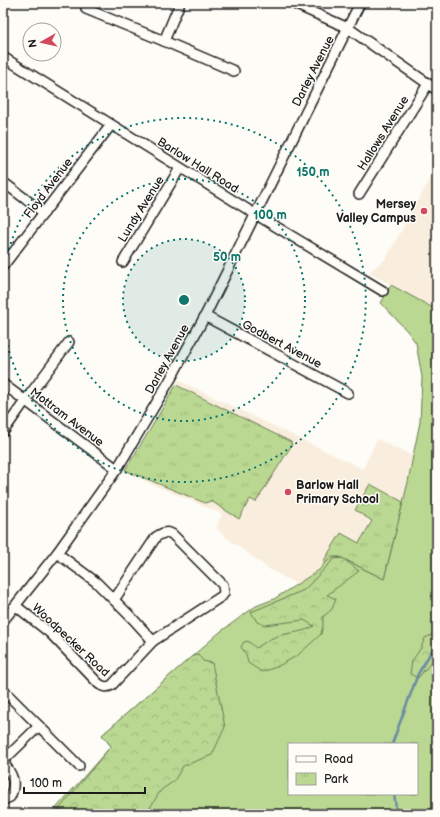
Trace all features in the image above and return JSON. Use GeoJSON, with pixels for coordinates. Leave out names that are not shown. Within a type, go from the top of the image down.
{"type":"FeatureCollection","features":[{"type":"Feature","properties":{"kind":"street"},"geometry":{"type":"LineString","coordinates":[[164,41],[180,3]]}},
{"type":"Feature","properties":{"kind":"street"},"geometry":{"type":"LineString","coordinates":[[292,3],[348,28],[437,90]]}},
{"type":"Feature","properties":{"kind":"street","name":"Darley Avenue"},"geometry":{"type":"LineString","coordinates":[[3,620],[16,606],[57,553],[117,469],[170,380],[205,316],[360,3]]}},
{"type":"Feature","properties":{"kind":"street"},"geometry":{"type":"LineString","coordinates":[[86,9],[234,71]]}},
{"type":"Feature","properties":{"kind":"street","name":"Barlow Hall Road"},"geometry":{"type":"LineString","coordinates":[[3,57],[180,168],[383,291]]}},
{"type":"Feature","properties":{"kind":"street","name":"Hallows Avenue"},"geometry":{"type":"LineString","coordinates":[[360,194],[428,84]]}},
{"type":"Feature","properties":{"kind":"street","name":"Floyd Avenue"},"geometry":{"type":"LineString","coordinates":[[3,266],[111,125]]}},
{"type":"Feature","properties":{"kind":"street","name":"Lundy Avenue"},"geometry":{"type":"LineString","coordinates":[[123,262],[180,168]]}},
{"type":"Feature","properties":{"kind":"street"},"geometry":{"type":"LineString","coordinates":[[3,182],[44,213]]}},
{"type":"Feature","properties":{"kind":"street","name":"Godbert Avenue"},"geometry":{"type":"LineString","coordinates":[[205,316],[348,392]]}},
{"type":"Feature","properties":{"kind":"street"},"geometry":{"type":"LineString","coordinates":[[3,432],[69,342]]}},
{"type":"Feature","properties":{"kind":"street","name":"Mottram Avenue"},"geometry":{"type":"LineString","coordinates":[[3,384],[117,469]]}},
{"type":"Feature","properties":{"kind":"street"},"geometry":{"type":"LineString","coordinates":[[57,553],[96,582],[154,641],[222,596],[224,593],[223,585],[172,534],[168,532],[156,537],[114,600]]}},
{"type":"Feature","properties":{"kind":"street","name":"Woodpecker Road"},"geometry":{"type":"LineString","coordinates":[[16,606],[50,633],[99,684],[105,687],[112,686],[154,641]]}},
{"type":"Feature","properties":{"kind":"street"},"geometry":{"type":"LineString","coordinates":[[3,690],[79,766]]}},
{"type":"Feature","properties":{"kind":"street"},"geometry":{"type":"LineString","coordinates":[[3,800],[10,797],[14,786],[13,778],[3,762],[40,726]]}},
{"type":"Feature","properties":{"kind":"shaded area","name":"Mersey Valley Campus"},"geometry":{"type":"Polygon","coordinates":[[[434,172],[437,174],[437,310],[369,273],[385,260],[434,172]]]}},
{"type":"Feature","properties":{"kind":"shaded area","name":"Barlow Hall Primary School"},"geometry":{"type":"Polygon","coordinates":[[[178,380],[363,469],[377,439],[413,456],[386,577],[325,563],[319,570],[298,585],[269,569],[228,539],[216,528],[222,514],[123,472],[151,428],[178,380]]]}},
{"type":"Feature","properties":{"kind":"green space"},"geometry":{"type":"Polygon","coordinates":[[[391,285],[437,310],[437,814],[51,814],[111,746],[102,735],[220,632],[256,606],[274,599],[319,570],[330,558],[334,557],[342,558],[384,579],[408,482],[420,422],[422,377],[416,343],[408,332],[381,303],[391,285]]]}},
{"type":"Feature","properties":{"kind":"green space"},"geometry":{"type":"Polygon","coordinates":[[[176,385],[291,442],[292,445],[256,502],[250,499],[239,519],[211,501],[205,503],[125,470],[176,385]]]}},
{"type":"Feature","properties":{"kind":"green space"},"geometry":{"type":"Polygon","coordinates":[[[370,484],[403,502],[384,579],[340,557],[333,557],[325,563],[323,562],[341,533],[359,543],[372,521],[355,510],[370,484]]]}},
{"type":"Feature","properties":{"kind":"green space"},"geometry":{"type":"Polygon","coordinates":[[[343,558],[359,571],[327,595],[336,599],[332,609],[323,617],[321,634],[298,655],[276,667],[262,672],[248,663],[246,654],[241,647],[244,642],[248,641],[256,648],[275,637],[305,630],[314,626],[304,620],[265,625],[257,622],[251,612],[304,590],[334,559],[343,558]]]}},
{"type":"Feature","properties":{"kind":"green space"},"geometry":{"type":"Polygon","coordinates":[[[437,621],[437,653],[418,678],[410,674],[412,661],[421,648],[425,638],[434,634],[437,621]]]}},
{"type":"Feature","properties":{"kind":"green space"},"geometry":{"type":"Polygon","coordinates":[[[198,654],[203,661],[212,663],[225,727],[212,755],[183,766],[174,781],[161,790],[146,814],[55,814],[111,746],[102,735],[191,657],[198,654]]]}},
{"type":"Feature","properties":{"kind":"waterway"},"geometry":{"type":"LineString","coordinates":[[392,743],[418,674],[437,642]]}},
{"type":"Feature","properties":{"kind":"waterway"},"geometry":{"type":"LineString","coordinates":[[394,795],[397,814]]}},
{"type":"Feature","properties":{"kind":"place","name":"Mersey Valley Campus"},"geometry":{"type":"Point","coordinates":[424,211]}},
{"type":"Feature","properties":{"kind":"place","name":"Barlow Hall Primary School"},"geometry":{"type":"Point","coordinates":[288,492]}}]}
